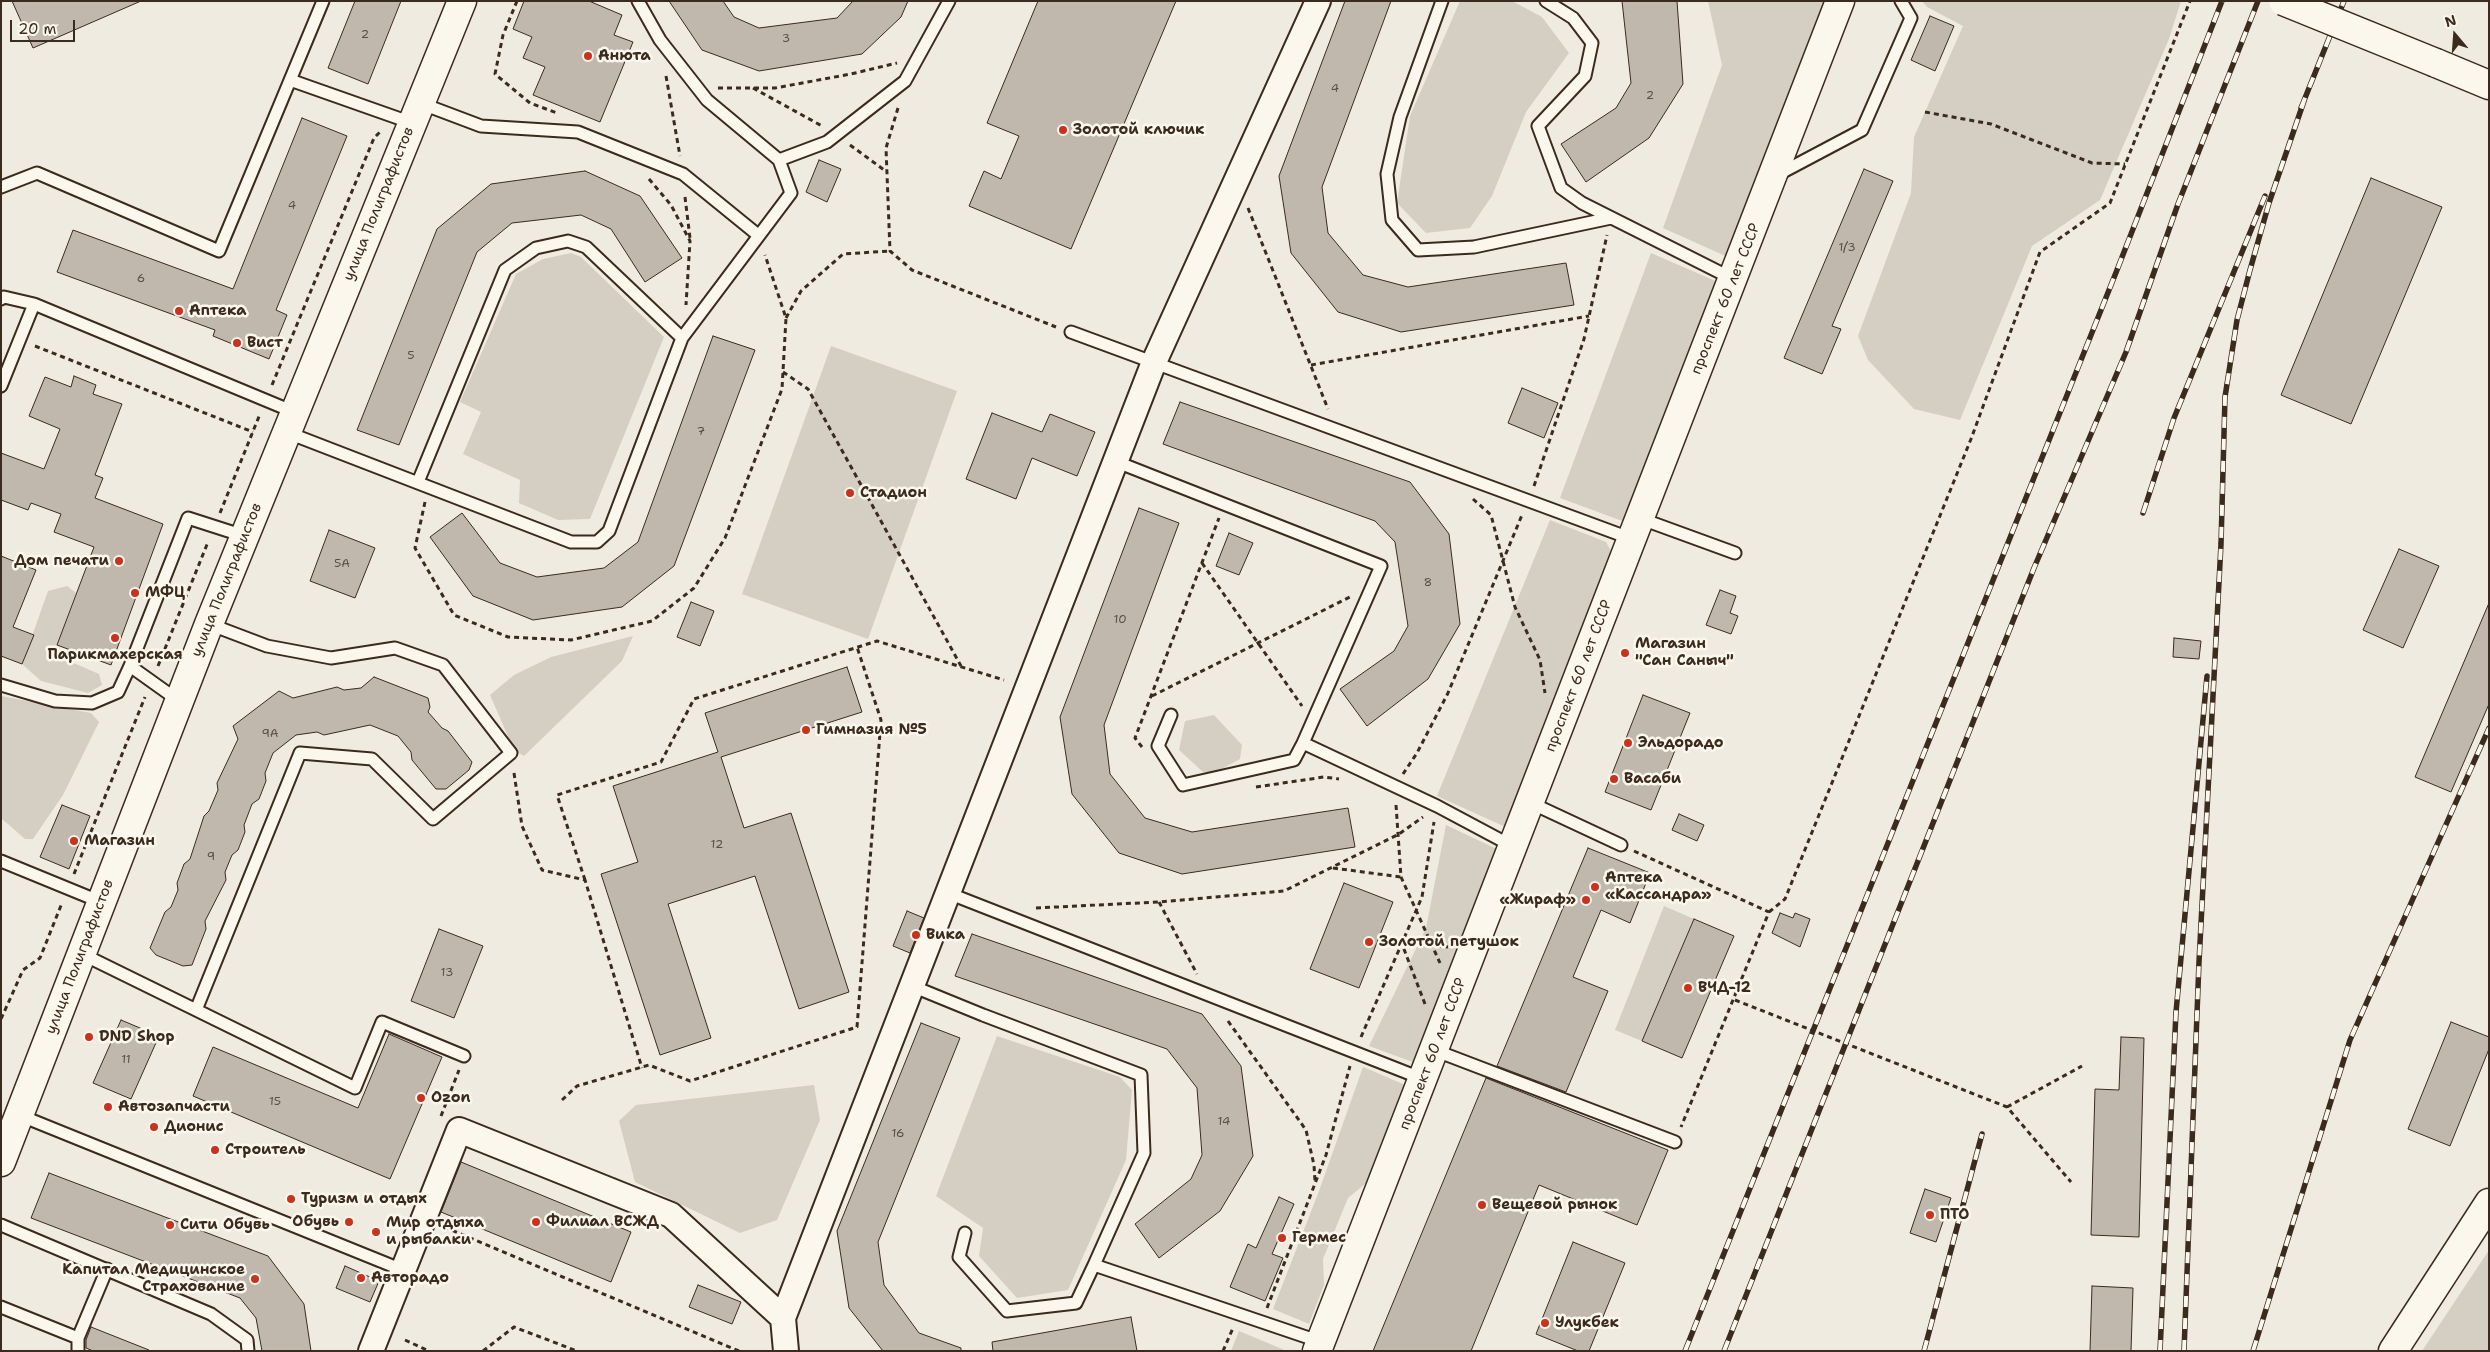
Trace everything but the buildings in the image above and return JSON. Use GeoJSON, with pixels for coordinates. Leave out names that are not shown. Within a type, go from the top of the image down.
{"type":"FeatureCollection","features":[{"type":"Feature","properties":{"kind":"street","name":"улица Полиграфистов"},"geometry":{"type":"LineString","coordinates":[[3,1151],[19,1115],[244,536],[462,1]]}},
{"type":"Feature","properties":{"kind":"street"},"geometry":{"type":"LineString","coordinates":[[786,1351],[783,1318],[1117,462],[1154,362],[1318,1]]}},
{"type":"Feature","properties":{"kind":"street","name":"проспект 60 лет СССР"},"geometry":{"type":"LineString","coordinates":[[1319,1346],[1840,1]]}},
{"type":"Feature","properties":{"kind":"street"},"geometry":{"type":"LineString","coordinates":[[2283,1],[2489,84]]}},
{"type":"Feature","properties":{"kind":"street"},"geometry":{"type":"LineString","coordinates":[[371,1351],[459,1130],[672,1215],[783,1318]]}},
{"type":"Feature","properties":{"kind":"street"},"geometry":{"type":"LineString","coordinates":[[2393,1351],[2489,1203]]}},
{"type":"Feature","properties":{"kind":"lane"},"geometry":{"type":"LineString","coordinates":[[1,187],[38,173],[218,251],[323,1]]}},
{"type":"Feature","properties":{"kind":"lane"},"geometry":{"type":"LineString","coordinates":[[2,296],[34,304],[423,484],[571,542],[597,542],[609,531],[682,338],[791,193],[779,160],[706,100],[660,40],[638,1]]}},
{"type":"Feature","properties":{"kind":"lane"},"geometry":{"type":"LineString","coordinates":[[779,160],[827,142],[905,81],[949,1]]}},
{"type":"Feature","properties":{"kind":"lane"},"geometry":{"type":"LineString","coordinates":[[1442,1],[1400,117],[1387,174],[1392,220],[1418,250],[1474,247],[1611,218]]}},
{"type":"Feature","properties":{"kind":"lane"},"geometry":{"type":"LineString","coordinates":[[1546,1],[1573,18],[1592,43],[1584,76],[1538,126],[1561,188],[1582,203],[1733,279]]}},
{"type":"Feature","properties":{"kind":"lane"},"geometry":{"type":"LineString","coordinates":[[1773,177],[1862,130],[1911,18],[1901,1]]}},
{"type":"Feature","properties":{"kind":"lane"},"geometry":{"type":"LineString","coordinates":[[290,80],[416,113],[482,126],[578,132],[683,174],[758,235]]}},
{"type":"Feature","properties":{"kind":"lane"},"geometry":{"type":"LineString","coordinates":[[423,484],[505,270],[536,248],[568,241],[586,247],[682,338]]}},
{"type":"Feature","properties":{"kind":"lane"},"geometry":{"type":"LineString","coordinates":[[1,386],[34,304]]}},
{"type":"Feature","properties":{"kind":"lane"},"geometry":{"type":"LineString","coordinates":[[1071,332],[1336,429],[1635,529],[1735,553]]}},
{"type":"Feature","properties":{"kind":"lane"},"geometry":{"type":"LineString","coordinates":[[1117,462],[1381,566],[1294,760],[1183,785],[1158,746],[1171,715]]}},
{"type":"Feature","properties":{"kind":"lane"},"geometry":{"type":"LineString","coordinates":[[1,685],[55,700],[92,703],[118,692],[188,518],[244,536]]}},
{"type":"Feature","properties":{"kind":"lane"},"geometry":{"type":"LineString","coordinates":[[196,1010],[300,753],[372,759],[433,819],[511,753],[442,666],[394,648],[331,658],[266,646],[209,624]]}},
{"type":"Feature","properties":{"kind":"lane"},"geometry":{"type":"LineString","coordinates":[[130,666],[179,701]]}},
{"type":"Feature","properties":{"kind":"lane"},"geometry":{"type":"LineString","coordinates":[[1303,743],[1436,806],[1514,846]]}},
{"type":"Feature","properties":{"kind":"lane"},"geometry":{"type":"LineString","coordinates":[[1530,803],[1621,845]]}},
{"type":"Feature","properties":{"kind":"lane"},"geometry":{"type":"LineString","coordinates":[[1,861],[102,902]]}},
{"type":"Feature","properties":{"kind":"lane"},"geometry":{"type":"LineString","coordinates":[[948,893],[1422,1079]]}},
{"type":"Feature","properties":{"kind":"lane"},"geometry":{"type":"LineString","coordinates":[[82,954],[355,1088],[382,1022],[464,1056]]}},
{"type":"Feature","properties":{"kind":"lane"},"geometry":{"type":"LineString","coordinates":[[912,986],[1141,1075],[1144,1153],[1076,1302],[1007,1310],[959,1257],[965,1233]]}},
{"type":"Feature","properties":{"kind":"lane"},"geometry":{"type":"LineString","coordinates":[[1434,1050],[1674,1142]]}},
{"type":"Feature","properties":{"kind":"lane"},"geometry":{"type":"LineString","coordinates":[[19,1115],[404,1271]]}},
{"type":"Feature","properties":{"kind":"lane"},"geometry":{"type":"LineString","coordinates":[[1,1225],[211,1314],[247,1340],[248,1351]]}},
{"type":"Feature","properties":{"kind":"lane"},"geometry":{"type":"LineString","coordinates":[[1094,1265],[1262,1322],[1319,1346]]}},
{"type":"Feature","properties":{"kind":"lane"},"geometry":{"type":"LineString","coordinates":[[78,1351],[78,1338],[107,1269]]}},
{"type":"Feature","properties":{"kind":"lane"},"geometry":{"type":"LineString","coordinates":[[1,1307],[78,1338]]}},
{"type":"Feature","properties":{"kind":"path"},"geometry":{"type":"LineString","coordinates":[[1674,1142],[1735,1000],[1769,912],[1785,899],[1971,439],[2040,252],[2110,203],[2190,1]]}},
{"type":"Feature","properties":{"kind":"path"},"geometry":{"type":"LineString","coordinates":[[660,40],[683,174],[690,241]]}},
{"type":"Feature","properties":{"kind":"path"},"geometry":{"type":"LineString","coordinates":[[697,88],[776,88],[851,74],[918,57]]}},
{"type":"Feature","properties":{"kind":"path"},"geometry":{"type":"LineString","coordinates":[[890,251],[886,148],[905,81]]}},
{"type":"Feature","properties":{"kind":"path"},"geometry":{"type":"LineString","coordinates":[[1925,112],[1991,124],[2092,163],[2125,164]]}},
{"type":"Feature","properties":{"kind":"path"},"geometry":{"type":"LineString","coordinates":[[1237,180],[1336,429]]}},
{"type":"Feature","properties":{"kind":"path"},"geometry":{"type":"LineString","coordinates":[[423,484],[414,548],[454,615],[508,637],[571,640],[652,620],[694,588],[725,538],[782,389],[786,318],[758,235]]}},
{"type":"Feature","properties":{"kind":"path"},"geometry":{"type":"LineString","coordinates":[[786,318],[801,292],[843,254],[890,251],[912,270],[1071,332]]}},
{"type":"Feature","properties":{"kind":"path"},"geometry":{"type":"LineString","coordinates":[[1311,365],[1589,316]]}},
{"type":"Feature","properties":{"kind":"path"},"geometry":{"type":"LineString","coordinates":[[28,344],[253,432]]}},
{"type":"Feature","properties":{"kind":"path"},"geometry":{"type":"LineString","coordinates":[[783,372],[808,389],[961,667]]}},
{"type":"Feature","properties":{"kind":"path"},"geometry":{"type":"LineString","coordinates":[[1471,496],[1491,515],[1515,607],[1540,660],[1546,698]]}},
{"type":"Feature","properties":{"kind":"path"},"geometry":{"type":"LineString","coordinates":[[1146,753],[1135,738],[1224,504]]}},
{"type":"Feature","properties":{"kind":"path"},"geometry":{"type":"LineString","coordinates":[[1202,563],[1313,721]]}},
{"type":"Feature","properties":{"kind":"path"},"geometry":{"type":"LineString","coordinates":[[1151,696],[1372,586]]}},
{"type":"Feature","properties":{"kind":"path"},"geometry":{"type":"LineString","coordinates":[[642,1068],[557,795],[661,762],[694,699],[877,640],[1004,680]]}},
{"type":"Feature","properties":{"kind":"path"},"geometry":{"type":"LineString","coordinates":[[562,1100],[577,1086],[648,1066],[690,1081],[857,1028],[881,720],[857,647]]}},
{"type":"Feature","properties":{"kind":"path"},"geometry":{"type":"LineString","coordinates":[[511,753],[522,826],[542,870],[585,880]]}},
{"type":"Feature","properties":{"kind":"path"},"geometry":{"type":"LineString","coordinates":[[1247,789],[1324,777],[1342,780]]}},
{"type":"Feature","properties":{"kind":"path"},"geometry":{"type":"LineString","coordinates":[[1394,786],[1402,877],[1443,969]]}},
{"type":"Feature","properties":{"kind":"path"},"geometry":{"type":"LineString","coordinates":[[1032,909],[1159,902],[1284,891],[1399,834],[1436,806]]}},
{"type":"Feature","properties":{"kind":"path"},"geometry":{"type":"LineString","coordinates":[[1262,1322],[1326,1155],[1354,1051],[1422,897],[1436,806]]}},
{"type":"Feature","properties":{"kind":"path"},"geometry":{"type":"LineString","coordinates":[[1633,850],[1769,912]]}},
{"type":"Feature","properties":{"kind":"path"},"geometry":{"type":"LineString","coordinates":[[1332,868],[1402,877]]}},
{"type":"Feature","properties":{"kind":"path"},"geometry":{"type":"LineString","coordinates":[[1159,902],[1209,994],[1306,1130],[1314,1165],[1315,1184]]}},
{"type":"Feature","properties":{"kind":"path"},"geometry":{"type":"LineString","coordinates":[[1402,944],[1456,948]]}},
{"type":"Feature","properties":{"kind":"path"},"geometry":{"type":"LineString","coordinates":[[1402,944],[1426,1007]]}},
{"type":"Feature","properties":{"kind":"path"},"geometry":{"type":"LineString","coordinates":[[1735,1000],[2007,1107],[2071,1182]]}},
{"type":"Feature","properties":{"kind":"path"},"geometry":{"type":"LineString","coordinates":[[2007,1107],[2082,1066]]}},
{"type":"Feature","properties":{"kind":"path"},"geometry":{"type":"LineString","coordinates":[[424,1218],[738,1351]]}},
{"type":"Feature","properties":{"kind":"path"},"geometry":{"type":"LineString","coordinates":[[1224,1351],[1239,1314]]}},
{"type":"Feature","properties":{"kind":"path"},"geometry":{"type":"LineString","coordinates":[[483,1351],[514,1327],[577,1351]]}},
{"type":"Feature","properties":{"kind":"path"},"geometry":{"type":"LineString","coordinates":[[405,1340],[429,1351]]}},
{"type":"Feature","properties":{"kind":"shaded area"},"geometry":{"type":"Polygon","coordinates":[[[1460,1],[1512,1],[1542,17],[1569,53],[1526,112],[1492,196],[1470,228],[1426,233],[1397,203],[1410,116],[1460,1]]]}},
{"type":"Feature","properties":{"kind":"shaded area"},"geometry":{"type":"Polygon","coordinates":[[[1708,1],[1829,1],[1732,259],[1663,228],[1722,65],[1708,1]]]}},
{"type":"Feature","properties":{"kind":"shaded area"},"geometry":{"type":"Polygon","coordinates":[[[1922,1],[2181,1],[2169,39],[2100,200],[2032,246],[1960,420],[1914,409],[1868,360],[1858,336],[1911,193],[1914,137],[1963,26],[1927,7],[1922,1]]]}},
{"type":"Feature","properties":{"kind":"shaded area"},"geometry":{"type":"Polygon","coordinates":[[[571,253],[581,257],[664,337],[590,519],[558,520],[519,503],[520,480],[463,454],[481,412],[460,402],[516,274],[543,259],[571,253]]]}},
{"type":"Feature","properties":{"kind":"shaded area"},"geometry":{"type":"Polygon","coordinates":[[[1651,253],[1720,283],[1625,522],[1560,498],[1651,253]]]}},
{"type":"Feature","properties":{"kind":"shaded area","name":"Стадион"},"geometry":{"type":"Polygon","coordinates":[[[831,346],[957,391],[868,639],[742,594],[831,346]]]}},
{"type":"Feature","properties":{"kind":"shaded area"},"geometry":{"type":"Polygon","coordinates":[[[1550,520],[1606,542],[1616,560],[1510,829],[1437,796],[1550,520]]]}},
{"type":"Feature","properties":{"kind":"shaded area"},"geometry":{"type":"Polygon","coordinates":[[[67,586],[76,593],[57,645],[69,661],[99,674],[102,685],[88,693],[41,681],[22,664],[48,591],[67,586]]]}},
{"type":"Feature","properties":{"kind":"shaded area"},"geometry":{"type":"Polygon","coordinates":[[[633,636],[622,661],[524,756],[514,750],[490,695],[514,675],[551,657],[633,636]]]}},
{"type":"Feature","properties":{"kind":"shaded area"},"geometry":{"type":"Polygon","coordinates":[[[1,696],[91,713],[99,722],[63,795],[33,839],[25,839],[1,818],[1,696]]]}},
{"type":"Feature","properties":{"kind":"shaded area"},"geometry":{"type":"Polygon","coordinates":[[[1214,715],[1242,745],[1240,759],[1216,772],[1203,772],[1179,750],[1185,721],[1214,715]]]}},
{"type":"Feature","properties":{"kind":"shaded area"},"geometry":{"type":"Polygon","coordinates":[[[1446,825],[1501,851],[1418,1064],[1369,1046],[1426,928],[1446,825]]]}},
{"type":"Feature","properties":{"kind":"shaded area"},"geometry":{"type":"Polygon","coordinates":[[[1664,906],[1694,919],[1642,1041],[1615,1030],[1664,906]]]}},
{"type":"Feature","properties":{"kind":"shaded area"},"geometry":{"type":"Polygon","coordinates":[[[997,1036],[1120,1077],[1132,1090],[1126,1160],[1068,1290],[1017,1298],[979,1256],[983,1228],[936,1196],[997,1036]]]}},
{"type":"Feature","properties":{"kind":"shaded area"},"geometry":{"type":"Polygon","coordinates":[[[1363,1067],[1410,1087],[1371,1179],[1348,1198],[1323,1259],[1324,1285],[1309,1324],[1273,1309],[1319,1191],[1363,1067]]]}},
{"type":"Feature","properties":{"kind":"shaded area"},"geometry":{"type":"Polygon","coordinates":[[[814,1085],[820,1120],[777,1220],[740,1233],[635,1182],[619,1121],[636,1105],[814,1085]]]}},
{"type":"Feature","properties":{"kind":"shaded area"},"geometry":{"type":"Polygon","coordinates":[[[2489,1250],[2489,1351],[2422,1351],[2489,1250]]]}},
{"type":"Feature","properties":{"kind":"shaded area"},"geometry":{"type":"Polygon","coordinates":[[[1239,1331],[1287,1351],[1231,1351],[1239,1331]]]}},
{"type":"Feature","properties":{"kind":"railway"},"geometry":{"type":"LineString","coordinates":[[1685,1351],[2117,270],[2222,1]]}},
{"type":"Feature","properties":{"kind":"railway"},"geometry":{"type":"LineString","coordinates":[[1724,1351],[2034,568],[2126,352],[2178,204],[2258,1]]}},
{"type":"Feature","properties":{"kind":"railway"},"geometry":{"type":"LineString","coordinates":[[2301,108],[2344,1]]}},
{"type":"Feature","properties":{"kind":"railway"},"geometry":{"type":"LineString","coordinates":[[2184,1351],[2199,962],[2221,544],[2225,397],[2237,320],[2250,270],[2269,203],[2304,101]]}},
{"type":"Feature","properties":{"kind":"railway"},"geometry":{"type":"LineString","coordinates":[[2143,513],[2174,418],[2265,196]]}},
{"type":"Feature","properties":{"kind":"railway"},"geometry":{"type":"LineString","coordinates":[[2160,1351],[2176,1012],[2207,676]]}},
{"type":"Feature","properties":{"kind":"railway"},"geometry":{"type":"LineString","coordinates":[[2253,1351],[2350,1040],[2489,728]]}},
{"type":"Feature","properties":{"kind":"railway"},"geometry":{"type":"LineString","coordinates":[[1924,1351],[1982,1134]]}},
{"type":"Feature","properties":{"kind":"place","name":"Анюта"},"geometry":{"type":"Point","coordinates":[588,56]}},
{"type":"Feature","properties":{"kind":"place","name":"Золотой ключик"},"geometry":{"type":"Point","coordinates":[1063,130]}},
{"type":"Feature","properties":{"kind":"place","name":"Аптека"},"geometry":{"type":"Point","coordinates":[179,311]}},
{"type":"Feature","properties":{"kind":"place","name":"Вист"},"geometry":{"type":"Point","coordinates":[237,343]}},
{"type":"Feature","properties":{"kind":"place","name":"Стадион"},"geometry":{"type":"Point","coordinates":[850,493]}},
{"type":"Feature","properties":{"kind":"place","name":"Дом печати"},"geometry":{"type":"Point","coordinates":[119,561]}},
{"type":"Feature","properties":{"kind":"place","name":"МФЦ"},"geometry":{"type":"Point","coordinates":[135,593]}},
{"type":"Feature","properties":{"kind":"place","name":"Парикмахерская"},"geometry":{"type":"Point","coordinates":[115,638]}},
{"type":"Feature","properties":{"kind":"place","name":"Магазин \"Сан Саныч\""},"geometry":{"type":"Point","coordinates":[1625,653]}},
{"type":"Feature","properties":{"kind":"place","name":"Гимназия №5"},"geometry":{"type":"Point","coordinates":[806,730]}},
{"type":"Feature","properties":{"kind":"place","name":"Эльдорадо"},"geometry":{"type":"Point","coordinates":[1628,743]}},
{"type":"Feature","properties":{"kind":"place","name":"Васаби"},"geometry":{"type":"Point","coordinates":[1614,779]}},
{"type":"Feature","properties":{"kind":"place","name":"Магазин"},"geometry":{"type":"Point","coordinates":[74,841]}},
{"type":"Feature","properties":{"kind":"place","name":"Аптека «Кассандра»"},"geometry":{"type":"Point","coordinates":[1595,887]}},
{"type":"Feature","properties":{"kind":"place","name":"«Жираф»"},"geometry":{"type":"Point","coordinates":[1586,900]}},
{"type":"Feature","properties":{"kind":"place","name":"Вика"},"geometry":{"type":"Point","coordinates":[916,935]}},
{"type":"Feature","properties":{"kind":"place","name":"Золотой петушок"},"geometry":{"type":"Point","coordinates":[1369,942]}},
{"type":"Feature","properties":{"kind":"place","name":"ВЧД-12"},"geometry":{"type":"Point","coordinates":[1688,988]}},
{"type":"Feature","properties":{"kind":"place","name":"DND Shop"},"geometry":{"type":"Point","coordinates":[89,1037]}},
{"type":"Feature","properties":{"kind":"place","name":"Ozon"},"geometry":{"type":"Point","coordinates":[421,1098]}},
{"type":"Feature","properties":{"kind":"place","name":"Автозапчасти"},"geometry":{"type":"Point","coordinates":[108,1107]}},
{"type":"Feature","properties":{"kind":"place","name":"Дионис"},"geometry":{"type":"Point","coordinates":[154,1127]}},
{"type":"Feature","properties":{"kind":"place","name":"Строитель"},"geometry":{"type":"Point","coordinates":[215,1150]}},
{"type":"Feature","properties":{"kind":"place","name":"Туризм и отдых"},"geometry":{"type":"Point","coordinates":[291,1199]}},
{"type":"Feature","properties":{"kind":"place","name":"Вещевой рынок"},"geometry":{"type":"Point","coordinates":[1482,1205]}},
{"type":"Feature","properties":{"kind":"place","name":"ПТО"},"geometry":{"type":"Point","coordinates":[1930,1215]}},
{"type":"Feature","properties":{"kind":"place","name":"Обувь"},"geometry":{"type":"Point","coordinates":[349,1222]}},
{"type":"Feature","properties":{"kind":"place","name":"Филиал ВСЖД"},"geometry":{"type":"Point","coordinates":[536,1222]}},
{"type":"Feature","properties":{"kind":"place","name":"Сити Обувь"},"geometry":{"type":"Point","coordinates":[170,1225]}},
{"type":"Feature","properties":{"kind":"place","name":"Мир отдыха и рыбалки"},"geometry":{"type":"Point","coordinates":[376,1232]}},
{"type":"Feature","properties":{"kind":"place","name":"Гермес"},"geometry":{"type":"Point","coordinates":[1282,1238]}},
{"type":"Feature","properties":{"kind":"place","name":"Авторадо"},"geometry":{"type":"Point","coordinates":[361,1278]}},
{"type":"Feature","properties":{"kind":"place","name":"Капитал Медицинское Страхование"},"geometry":{"type":"Point","coordinates":[255,1279]}},
{"type":"Feature","properties":{"kind":"place","name":"Улукбек"},"geometry":{"type":"Point","coordinates":[1545,1323]}}]}
